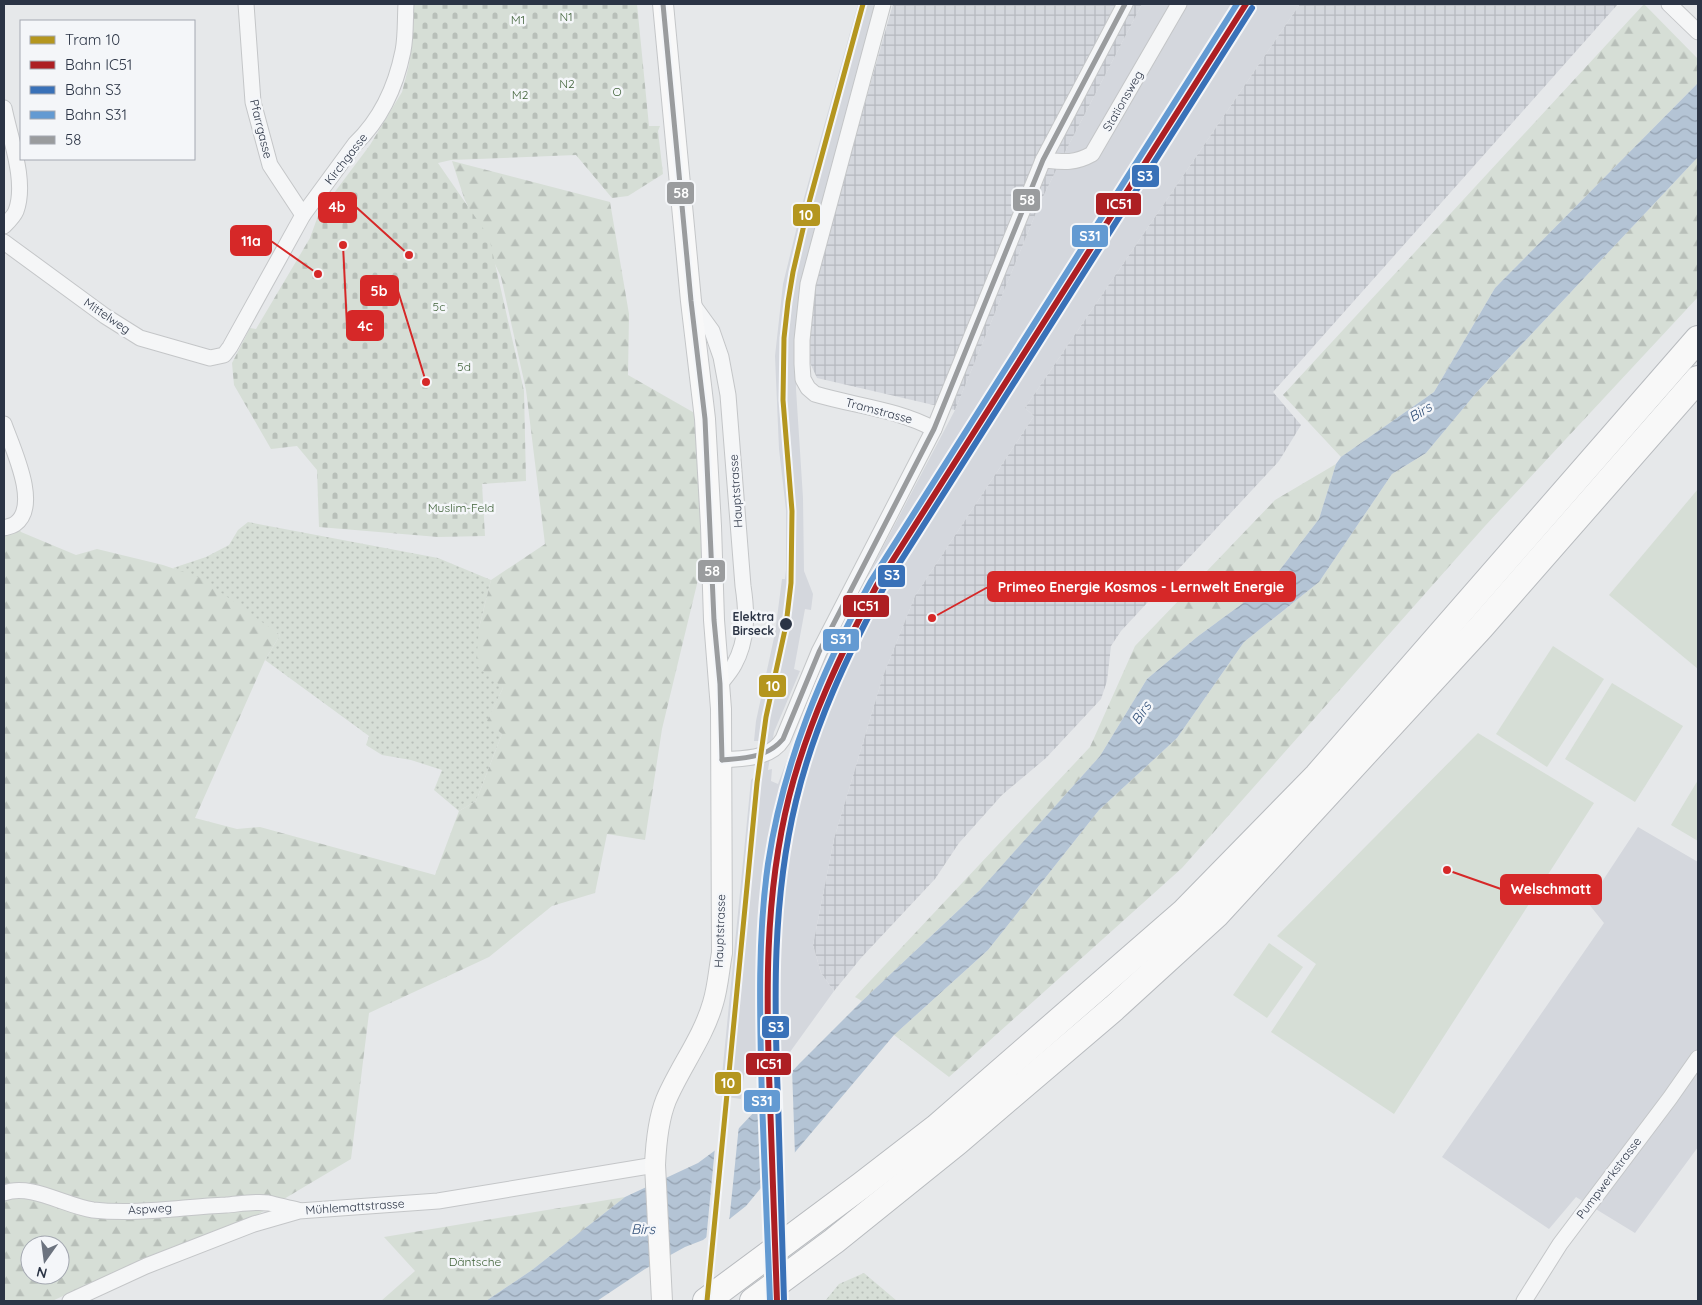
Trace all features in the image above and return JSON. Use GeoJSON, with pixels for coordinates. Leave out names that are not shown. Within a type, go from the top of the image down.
{"type":"FeatureCollection","features":[{"type":"Feature","properties":{"kind":"highway"},"geometry":{"type":"LineString","coordinates":[[706,1301],[862,1186],[937,1127],[1184,912],[1329,762],[1698,339]]}},
{"type":"Feature","properties":{"kind":"highway"},"geometry":{"type":"LineString","coordinates":[[753,1301],[834,1242],[958,1142],[1114,1008],[1216,915],[1481,627],[1698,379]]}},
{"type":"Feature","properties":{"kind":"main road","name":"Hauptstrasse"},"geometry":{"type":"LineString","coordinates":[[661,1293],[655,1165],[656,1143],[666,1100],[704,1027],[713,1002],[722,953],[720,684],[714,620],[705,419],[691,301],[663,4]]}},
{"type":"Feature","properties":{"kind":"street","name":"Pfarrgasse"},"geometry":{"type":"LineString","coordinates":[[246,4],[253,102],[270,165],[303,215]]}},
{"type":"Feature","properties":{"kind":"street","name":"Kirchgasse"},"geometry":{"type":"LineString","coordinates":[[224,354],[230,347],[263,289],[303,215],[355,144],[365,135],[388,100],[404,50],[406,4]]}},
{"type":"Feature","properties":{"kind":"street","name":"Tramstrasse"},"geometry":{"type":"LineString","coordinates":[[883,4],[808,284],[802,340],[803,378],[808,388],[815,394],[896,413],[919,421],[934,429]]}},
{"type":"Feature","properties":{"kind":"street"},"geometry":{"type":"LineString","coordinates":[[722,760],[760,756],[779,744],[819,652],[934,429],[1043,160],[1125,4]]}},
{"type":"Feature","properties":{"kind":"street","name":"Stationsweg"},"geometry":{"type":"LineString","coordinates":[[1043,160],[1079,161],[1092,154],[1179,4]]}},
{"type":"Feature","properties":{"kind":"street"},"geometry":{"type":"LineString","coordinates":[[1670,4],[1698,32]]}},
{"type":"Feature","properties":{"kind":"street"},"geometry":{"type":"LineString","coordinates":[[4,108],[18,170],[19,194],[15,212],[4,226]]}},
{"type":"Feature","properties":{"kind":"street","name":"Mittelweg"},"geometry":{"type":"LineString","coordinates":[[4,242],[105,316],[140,338],[210,358],[224,354]]}},
{"type":"Feature","properties":{"kind":"street","name":"Hauptstrasse"},"geometry":{"type":"LineString","coordinates":[[691,301],[712,332],[722,357],[728,395],[747,616],[744,638],[735,663],[720,684]]}},
{"type":"Feature","properties":{"kind":"street"},"geometry":{"type":"LineString","coordinates":[[4,424],[23,476],[27,502],[22,516],[9,526]]}},
{"type":"Feature","properties":{"kind":"street","name":"Pumpwerkstrasse"},"geometry":{"type":"LineString","coordinates":[[1524,1301],[1560,1244],[1693,1076],[1698,1058]]}},
{"type":"Feature","properties":{"kind":"street","name":"Mühlemattstrasse"},"geometry":{"type":"LineString","coordinates":[[70,1301],[146,1266],[254,1224],[299,1211],[438,1201],[655,1165]]}},
{"type":"Feature","properties":{"kind":"street","name":"Aspweg"},"geometry":{"type":"LineString","coordinates":[[4,1193],[26,1192],[48,1196],[68,1205],[93,1210],[138,1211],[266,1203],[299,1211]]}},
{"type":"Feature","properties":{"kind":"shaded area"},"geometry":{"type":"Polygon","coordinates":[[[858,4],[877,4],[797,339],[796,389],[803,498],[804,571],[813,594],[811,610],[805,609],[794,669],[800,671],[774,732],[768,770],[772,769],[771,781],[778,784],[825,659],[955,410],[1040,203],[1142,4],[1300,4],[1025,408],[1034,416],[915,596],[883,676],[834,839],[813,945],[821,973],[834,991],[790,1052],[761,1079],[744,1074],[741,1099],[720,1096],[751,780],[755,776],[760,741],[754,741],[756,721],[775,633],[782,579],[785,579],[786,570],[786,510],[779,449],[775,356],[783,284],[804,198],[858,4]]]}},
{"type":"Feature","properties":{"kind":"shaded area"},"geometry":{"type":"Polygon","coordinates":[[[893,4],[1142,4],[1040,203],[955,410],[817,378],[806,354],[815,280],[893,4]]]}},
{"type":"Feature","properties":{"kind":"shaded area"},"geometry":{"type":"Polygon","coordinates":[[[1300,4],[1618,4],[1273,392],[1301,425],[1279,461],[1121,631],[1111,646],[1107,681],[1101,699],[1046,758],[1002,795],[959,843],[935,879],[861,958],[834,991],[821,973],[813,945],[834,839],[883,676],[915,596],[1034,416],[1025,408],[1300,4]]]}},
{"type":"Feature","properties":{"kind":"shaded area"},"geometry":{"type":"Polygon","coordinates":[[[1638,827],[1698,862],[1698,1147],[1635,1233],[1576,1197],[1549,1229],[1442,1157],[1604,923],[1588,903],[1638,827]]]}},
{"type":"Feature","properties":{"kind":"green space"},"geometry":{"type":"Polygon","coordinates":[[[413,4],[637,4],[649,126],[660,126],[658,131],[663,174],[628,196],[612,198],[576,155],[451,160],[438,163],[489,237],[524,391],[526,481],[482,484],[485,536],[438,537],[319,527],[317,470],[297,446],[271,449],[234,385],[232,363],[250,328],[256,329],[310,238],[319,213],[370,145],[402,92],[409,65],[413,31],[413,4]]]}},
{"type":"Feature","properties":{"kind":"green space"},"geometry":{"type":"Polygon","coordinates":[[[1644,4],[1698,59],[1698,83],[1495,288],[1434,392],[1341,457],[1283,395],[1644,4]]]}},
{"type":"Feature","properties":{"kind":"green space"},"geometry":{"type":"Polygon","coordinates":[[[1698,157],[1698,297],[1485,526],[1182,868],[949,1077],[894,1035],[988,950],[1099,810],[1177,738],[1244,642],[1319,582],[1392,474],[1426,453],[1476,393],[1698,157]]]}},
{"type":"Feature","properties":{"kind":"green space"},"geometry":{"type":"Polygon","coordinates":[[[452,161],[610,202],[629,314],[628,375],[705,419],[711,526],[662,729],[645,840],[607,834],[595,893],[552,906],[489,957],[369,1013],[351,1159],[257,1215],[145,1259],[52,1301],[4,1301],[4,528],[15,524],[21,532],[76,555],[97,549],[163,565],[201,578],[280,635],[265,660],[195,818],[237,829],[260,827],[435,875],[459,811],[476,801],[502,734],[487,721],[503,688],[476,665],[479,628],[491,580],[545,544],[526,390],[501,277],[464,198],[452,161]]]}},
{"type":"Feature","properties":{"kind":"green space"},"geometry":{"type":"Polygon","coordinates":[[[1336,464],[1319,519],[1269,584],[1197,637],[1147,679],[1100,756],[982,888],[862,1001],[855,997],[1090,747],[1135,646],[1275,500],[1336,464]]]}},
{"type":"Feature","properties":{"kind":"green space"},"geometry":{"type":"Polygon","coordinates":[[[1698,489],[1698,669],[1609,595],[1698,489]]]}},
{"type":"Feature","properties":{"kind":"green space"},"geometry":{"type":"Polygon","coordinates":[[[248,522],[438,558],[491,580],[479,628],[503,688],[488,720],[502,734],[476,801],[459,811],[434,790],[442,770],[411,760],[382,755],[366,745],[369,736],[265,660],[280,635],[173,568],[206,557],[229,545],[238,530],[248,522]]]}},
{"type":"Feature","properties":{"kind":"green space"},"geometry":{"type":"Polygon","coordinates":[[[1553,646],[1604,679],[1547,767],[1496,734],[1553,646]]]}},
{"type":"Feature","properties":{"kind":"green space"},"geometry":{"type":"Polygon","coordinates":[[[1612,683],[1683,726],[1635,802],[1565,759],[1612,683]]]}},
{"type":"Feature","properties":{"kind":"green space"},"geometry":{"type":"Polygon","coordinates":[[[1478,733],[1594,803],[1394,1114],[1271,1032],[1316,964],[1277,936],[1478,733]]]}},
{"type":"Feature","properties":{"kind":"green space"},"geometry":{"type":"Polygon","coordinates":[[[1698,780],[1698,841],[1671,825],[1698,780]]]}},
{"type":"Feature","properties":{"kind":"green space"},"geometry":{"type":"Polygon","coordinates":[[[1269,943],[1303,967],[1267,1018],[1233,995],[1269,943]]]}},
{"type":"Feature","properties":{"kind":"green space","name":"Däntsche"},"geometry":{"type":"Polygon","coordinates":[[[625,1197],[532,1270],[486,1301],[381,1301],[415,1271],[384,1237],[625,1197]]]}},
{"type":"Feature","properties":{"kind":"green space"},"geometry":{"type":"Polygon","coordinates":[[[864,1273],[897,1301],[825,1301],[839,1284],[864,1273]]]}},
{"type":"Feature","properties":{"kind":"water","name":"Birs"},"geometry":{"type":"Polygon","coordinates":[[[1698,83],[1698,157],[1476,393],[1426,453],[1392,474],[1319,582],[1244,642],[1177,738],[1099,810],[988,950],[894,1035],[780,1170],[765,1183],[746,1206],[703,1240],[685,1247],[645,1269],[597,1301],[486,1301],[532,1270],[625,1197],[698,1163],[725,1143],[800,1063],[862,1001],[980,890],[1100,756],[1147,679],[1197,637],[1269,584],[1319,519],[1336,464],[1341,457],[1434,392],[1495,288],[1698,83]]]}},
{"type":"Feature","properties":{"kind":"pier"},"geometry":{"type":"Polygon","coordinates":[[[792,1068],[795,1156],[764,1188],[760,1101],[792,1068]]]}},
{"type":"Feature","properties":{"kind":"pier"},"geometry":{"type":"Polygon","coordinates":[[[739,1125],[729,1223],[706,1241],[715,1147],[724,1141],[739,1125]]]}},
{"type":"Feature","properties":{"kind":"tram line","name":"10"},"geometry":{"type":"LineString","coordinates":[[707,1301],[757,783],[766,717],[786,625],[791,583],[792,511],[783,400],[784,338],[788,302],[810,199],[863,4]]}},
{"type":"Feature","properties":{"kind":"rail line","name":"S31"},"geometry":{"type":"LineString","coordinates":[[770,1301],[762,1101],[760,982],[762,923],[768,864],[775,826],[794,754],[836,649],[871,581],[1237,4]]}},
{"type":"Feature","properties":{"kind":"rail line","name":"IC51"},"geometry":{"type":"LineString","coordinates":[[777,1301],[768,1025],[769,948],[775,872],[781,835],[789,797],[806,742],[838,662],[877,585],[1246,4]]}},
{"type":"Feature","properties":{"kind":"rail line","name":"S3"},"geometry":{"type":"LineString","coordinates":[[784,1301],[776,1025],[776,950],[782,875],[788,838],[803,773],[812,746],[844,666],[883,589],[1252,8]]}},
{"type":"Feature","properties":{"kind":"transit line","name":"58"},"geometry":{"type":"LineString","coordinates":[[663,4],[691,301],[705,419],[714,620],[720,684],[722,760]]}},
{"type":"Feature","properties":{"kind":"transit line","name":"58"},"geometry":{"type":"LineString","coordinates":[[722,760],[755,756],[770,750],[783,739],[819,652],[934,429],[1043,160],[1125,4]]}},
{"type":"Feature","properties":{"kind":"place","name":"4c"},"geometry":{"type":"Point","coordinates":[343,245]}},
{"type":"Feature","properties":{"kind":"place","name":"4b"},"geometry":{"type":"Point","coordinates":[409,255]}},
{"type":"Feature","properties":{"kind":"place","name":"11a"},"geometry":{"type":"Point","coordinates":[318,274]}},
{"type":"Feature","properties":{"kind":"place","name":"5b"},"geometry":{"type":"Point","coordinates":[426,382]}},
{"type":"Feature","properties":{"kind":"place","name":"Primeo Energie Kosmos - Lernwelt Energie"},"geometry":{"type":"Point","coordinates":[932,618]}},
{"type":"Feature","properties":{"kind":"place","name":"Elektra Birseck"},"geometry":{"type":"Point","coordinates":[786,624]}},
{"type":"Feature","properties":{"kind":"place","name":"Welschmatt"},"geometry":{"type":"Point","coordinates":[1447,870]}},
{"type":"Feature","properties":{"kind":"park label","name":"N1"},"geometry":{"type":"Point","coordinates":[566,17]}},
{"type":"Feature","properties":{"kind":"park label","name":"M1"},"geometry":{"type":"Point","coordinates":[518,20]}},
{"type":"Feature","properties":{"kind":"park label","name":"N2"},"geometry":{"type":"Point","coordinates":[567,84]}},
{"type":"Feature","properties":{"kind":"park label","name":"O"},"geometry":{"type":"Point","coordinates":[617,92]}},
{"type":"Feature","properties":{"kind":"park label","name":"M2"},"geometry":{"type":"Point","coordinates":[520,95]}},
{"type":"Feature","properties":{"kind":"park label","name":"5c"},"geometry":{"type":"Point","coordinates":[439,307]}},
{"type":"Feature","properties":{"kind":"park label","name":"5d"},"geometry":{"type":"Point","coordinates":[464,367]}},
{"type":"Feature","properties":{"kind":"park label","name":"Muslim-Feld"},"geometry":{"type":"Point","coordinates":[461,508]}}]}
